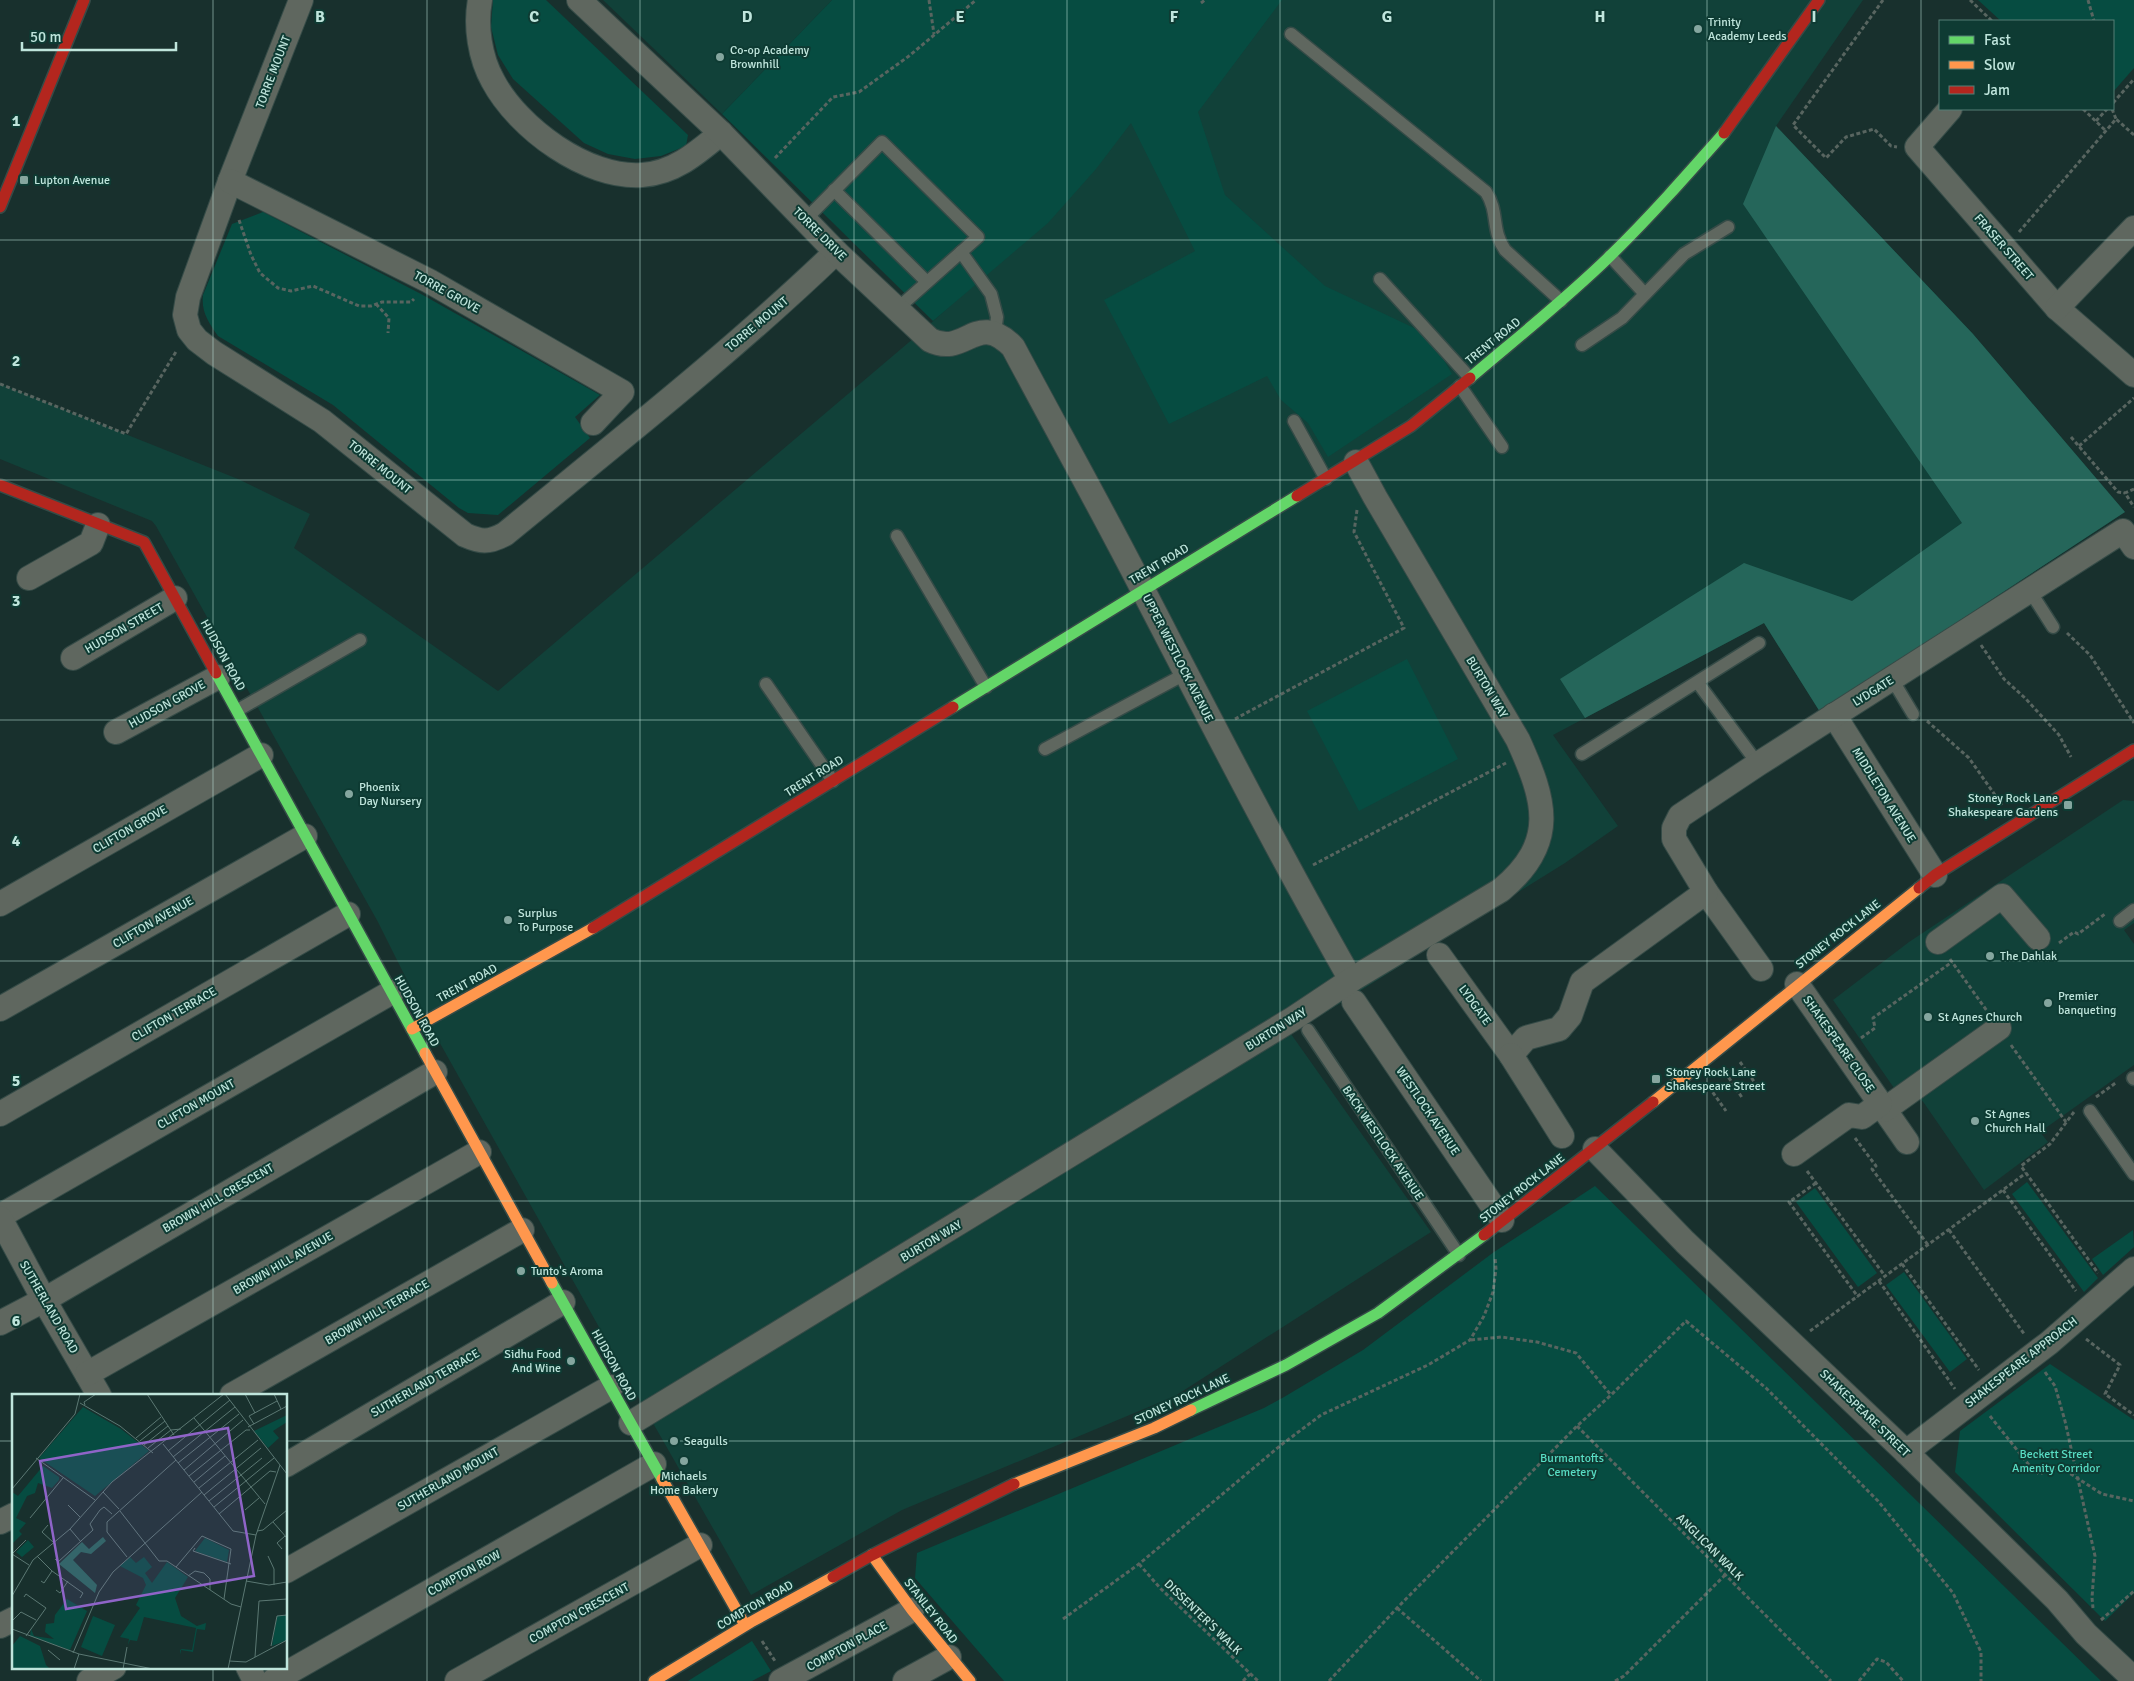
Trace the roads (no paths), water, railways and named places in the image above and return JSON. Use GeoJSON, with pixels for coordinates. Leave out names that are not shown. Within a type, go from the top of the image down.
{"type":"FeatureCollection","features":[{"type":"Feature","properties":{"kind":"street"},"geometry":{"type":"LineString","coordinates":[[0,207],[84,0]]}},
{"type":"Feature","properties":{"kind":"street","name":"TORRE MOUNT"},"geometry":{"type":"LineString","coordinates":[[301,0],[230,181],[188,297],[186,315],[189,330],[197,340],[214,354],[322,421],[464,535],[479,541],[494,540],[520,522],[790,296],[836,252]]}},
{"type":"Feature","properties":{"kind":"street"},"geometry":{"type":"LineString","coordinates":[[480,0],[479,34],[482,57],[493,82],[521,117],[541,136],[570,156],[614,174],[642,175],[669,169],[693,156],[721,133]]}},
{"type":"Feature","properties":{"kind":"street","name":"TORRE DRIVE"},"geometry":{"type":"LineString","coordinates":[[579,0],[721,133],[836,252],[921,332],[940,344],[952,345],[977,332],[990,331],[995,333]]}},
{"type":"Feature","properties":{"kind":"street","name":"TRENT ROAD"},"geometry":{"type":"LineString","coordinates":[[412,1029],[584,934],[1412,426],[1561,301],[1610,256],[1658,207],[1732,124],[1819,0]]}},
{"type":"Feature","properties":{"kind":"street","name":"FRASER STREET"},"geometry":{"type":"LineString","coordinates":[[1949,110],[1917,147],[2057,308],[2134,375]]}},
{"type":"Feature","properties":{"kind":"street","name":"TORRE GROVE"},"geometry":{"type":"LineString","coordinates":[[230,181],[429,281],[622,392],[593,423]]}},
{"type":"Feature","properties":{"kind":"street"},"geometry":{"type":"LineString","coordinates":[[2057,308],[2134,228]]}},
{"type":"Feature","properties":{"kind":"street","name":"UPPER WESTLOCK AVENUE"},"geometry":{"type":"LineString","coordinates":[[995,333],[1003,336],[1013,347],[1143,590],[1214,730],[1353,991]]}},
{"type":"Feature","properties":{"kind":"street","name":"BURTON WAY"},"geometry":{"type":"LineString","coordinates":[[631,1423],[1277,1029],[1353,991],[1515,879],[1535,849],[1542,833],[1540,799],[1524,754],[1518,740],[1356,462]]}},
{"type":"Feature","properties":{"kind":"street","name":"HUDSON ROAD"},"geometry":{"type":"LineString","coordinates":[[0,485],[144,542],[522,1230],[745,1625]]}},
{"type":"Feature","properties":{"kind":"street"},"geometry":{"type":"LineString","coordinates":[[29,578],[91,543],[98,524]]}},
{"type":"Feature","properties":{"kind":"street","name":"LYDGATE"},"geometry":{"type":"LineString","coordinates":[[1761,969],[1706,892],[1674,839],[1674,828],[1680,816],[1834,715],[2123,531],[2134,547]]}},
{"type":"Feature","properties":{"kind":"street","name":"HUDSON STREET"},"geometry":{"type":"LineString","coordinates":[[73,658],[175,598]]}},
{"type":"Feature","properties":{"kind":"street","name":"HUDSON GROVE"},"geometry":{"type":"LineString","coordinates":[[116,732],[218,677]]}},
{"type":"Feature","properties":{"kind":"street","name":"MIDDLETON AVENUE"},"geometry":{"type":"LineString","coordinates":[[1834,715],[1935,874]]}},
{"type":"Feature","properties":{"kind":"street","name":"STONEY ROCK LANE"},"geometry":{"type":"LineString","coordinates":[[872,1555],[1029,1477],[1154,1428],[1286,1365],[1378,1313],[1459,1255],[1595,1149],[1935,874],[2134,750]]}},
{"type":"Feature","properties":{"kind":"street","name":"CLIFTON GROVE"},"geometry":{"type":"LineString","coordinates":[[0,904],[261,755]]}},
{"type":"Feature","properties":{"kind":"street","name":"CLIFTON AVENUE"},"geometry":{"type":"LineString","coordinates":[[0,1009],[306,836]]}},
{"type":"Feature","properties":{"kind":"street"},"geometry":{"type":"LineString","coordinates":[[1511,1055],[1526,1038],[1559,1029],[1570,1016],[1582,982],[1706,892]]}},
{"type":"Feature","properties":{"kind":"street"},"geometry":{"type":"LineString","coordinates":[[1938,942],[2002,896],[2038,938]]}},
{"type":"Feature","properties":{"kind":"street","name":"CLIFTON TERRACE"},"geometry":{"type":"LineString","coordinates":[[0,1114],[348,914]]}},
{"type":"Feature","properties":{"kind":"street","name":"LYDGATE"},"geometry":{"type":"LineString","coordinates":[[1439,955],[1511,1055],[1562,1136]]}},
{"type":"Feature","properties":{"kind":"street","name":"SHAKESPEARE CLOSE"},"geometry":{"type":"LineString","coordinates":[[1797,984],[1907,1142]]}},
{"type":"Feature","properties":{"kind":"street","name":"WESTLOCK AVENUE"},"geometry":{"type":"LineString","coordinates":[[1353,991],[1502,1220]]}},
{"type":"Feature","properties":{"kind":"street","name":"CLIFTON MOUNT"},"geometry":{"type":"LineString","coordinates":[[0,1217],[392,992]]}},
{"type":"Feature","properties":{"kind":"street"},"geometry":{"type":"LineString","coordinates":[[1882,1107],[1999,1028]]}},
{"type":"Feature","properties":{"kind":"street","name":"BROWN HILL CRESCENT"},"geometry":{"type":"LineString","coordinates":[[0,1323],[44,1300],[435,1072]]}},
{"type":"Feature","properties":{"kind":"street","name":"SHAKESPEARE CLOSE"},"geometry":{"type":"LineString","coordinates":[[1794,1154],[1849,1115],[1862,1117],[1882,1107]]}},
{"type":"Feature","properties":{"kind":"street","name":"SHAKESPEARE STREET"},"geometry":{"type":"LineString","coordinates":[[1595,1149],[1685,1242],[1906,1452],[2056,1600],[2086,1634],[2134,1679]]}},
{"type":"Feature","properties":{"kind":"street","name":"BROWN HILL AVENUE"},"geometry":{"type":"LineString","coordinates":[[87,1374],[479,1152]]}},
{"type":"Feature","properties":{"kind":"street","name":"SUTHERLAND ROAD"},"geometry":{"type":"LineString","coordinates":[[0,1217],[44,1300],[98,1394]]}},
{"type":"Feature","properties":{"kind":"street","name":"BROWN HILL TERRACE"},"geometry":{"type":"LineString","coordinates":[[234,1394],[522,1230]]}},
{"type":"Feature","properties":{"kind":"street","name":"SHAKESPEARE APPROACH"},"geometry":{"type":"LineString","coordinates":[[1906,1452],[2049,1343],[2134,1270]]}},
{"type":"Feature","properties":{"kind":"street","name":"SUTHERLAND TERRACE"},"geometry":{"type":"LineString","coordinates":[[288,1464],[563,1302]]}},
{"type":"Feature","properties":{"kind":"street","name":"SUTHERLAND MOUNT"},"geometry":{"type":"LineString","coordinates":[[288,1570],[611,1387]]}},
{"type":"Feature","properties":{"kind":"street","name":"COMPTON ROW"},"geometry":{"type":"LineString","coordinates":[[273,1681],[654,1464]]}},
{"type":"Feature","properties":{"kind":"street"},"geometry":{"type":"LineString","coordinates":[[0,1522],[12,1516]]}},
{"type":"Feature","properties":{"kind":"street","name":"COMPTON CRESCENT"},"geometry":{"type":"LineString","coordinates":[[457,1681],[700,1544]]}},
{"type":"Feature","properties":{"kind":"street","name":"STANLEY ROAD"},"geometry":{"type":"LineString","coordinates":[[872,1555],[912,1610],[970,1681]]}},
{"type":"Feature","properties":{"kind":"street","name":"COMPTON ROAD"},"geometry":{"type":"LineString","coordinates":[[654,1681],[745,1625],[872,1555]]}},
{"type":"Feature","properties":{"kind":"street","name":"COMPTON PLACE"},"geometry":{"type":"LineString","coordinates":[[779,1673],[912,1610]]}},
{"type":"Feature","properties":{"kind":"street"},"geometry":{"type":"LineString","coordinates":[[0,1626],[12,1620]]}},
{"type":"Feature","properties":{"kind":"street"},"geometry":{"type":"LineString","coordinates":[[905,1681],[949,1657]]}},
{"type":"Feature","properties":{"kind":"street"},"geometry":{"type":"LineString","coordinates":[[89,1681],[112,1668]]}},
{"type":"Feature","properties":{"kind":"street"},"geometry":{"type":"LineString","coordinates":[[248,1668],[255,1681]]}},
{"type":"Feature","properties":{"kind":"lane"},"geometry":{"type":"LineString","coordinates":[[1291,34],[1486,192],[1493,203],[1495,230],[1499,242],[1505,250],[1561,301]]}},
{"type":"Feature","properties":{"kind":"lane"},"geometry":{"type":"LineString","coordinates":[[806,219],[882,142],[978,237],[897,309]]}},
{"type":"Feature","properties":{"kind":"lane"},"geometry":{"type":"LineString","coordinates":[[834,190],[927,282]]}},
{"type":"Feature","properties":{"kind":"lane"},"geometry":{"type":"LineString","coordinates":[[1582,345],[1622,318],[1684,254],[1728,227]]}},
{"type":"Feature","properties":{"kind":"lane"},"geometry":{"type":"LineString","coordinates":[[961,252],[991,294],[997,317],[995,333]]}},
{"type":"Feature","properties":{"kind":"lane"},"geometry":{"type":"LineString","coordinates":[[1610,256],[1645,294]]}},
{"type":"Feature","properties":{"kind":"lane"},"geometry":{"type":"LineString","coordinates":[[1380,279],[1465,382],[1502,447]]}},
{"type":"Feature","properties":{"kind":"lane"},"geometry":{"type":"LineString","coordinates":[[1294,421],[1326,479]]}},
{"type":"Feature","properties":{"kind":"lane"},"geometry":{"type":"LineString","coordinates":[[897,536],[986,687]]}},
{"type":"Feature","properties":{"kind":"lane"},"geometry":{"type":"LineString","coordinates":[[2030,591],[2053,627]]}},
{"type":"Feature","properties":{"kind":"lane"},"geometry":{"type":"LineString","coordinates":[[238,710],[360,640]]}},
{"type":"Feature","properties":{"kind":"lane"},"geometry":{"type":"LineString","coordinates":[[1582,754],[1760,643]]}},
{"type":"Feature","properties":{"kind":"lane"},"geometry":{"type":"LineString","coordinates":[[1045,749],[1185,674]]}},
{"type":"Feature","properties":{"kind":"lane"},"geometry":{"type":"LineString","coordinates":[[1892,679],[1913,714]]}},
{"type":"Feature","properties":{"kind":"lane"},"geometry":{"type":"LineString","coordinates":[[1698,683],[1758,764]]}},
{"type":"Feature","properties":{"kind":"lane"},"geometry":{"type":"LineString","coordinates":[[766,684],[833,781]]}},
{"type":"Feature","properties":{"kind":"lane","name":"BACK WESTLOCK AVENUE"},"geometry":{"type":"LineString","coordinates":[[1308,1030],[1459,1255]]}},
{"type":"Feature","properties":{"kind":"lane"},"geometry":{"type":"LineString","coordinates":[[2087,1106],[2134,1174]]}},
{"type":"Feature","properties":{"kind":"place","name":"Trinity Academy Leeds"},"geometry":{"type":"Point","coordinates":[1698,29]}},
{"type":"Feature","properties":{"kind":"place","name":"Co-op Academy Brownhill"},"geometry":{"type":"Point","coordinates":[720,57]}},
{"type":"Feature","properties":{"kind":"place","name":"Lupton Avenue"},"geometry":{"type":"Point","coordinates":[24,180]}},
{"type":"Feature","properties":{"kind":"place","name":"Phoenix Day Nursery"},"geometry":{"type":"Point","coordinates":[349,794]}},
{"type":"Feature","properties":{"kind":"place","name":"Stoney Rock Lane Shakespeare Gardens"},"geometry":{"type":"Point","coordinates":[2068,805]}},
{"type":"Feature","properties":{"kind":"place","name":"Surplus To Purpose"},"geometry":{"type":"Point","coordinates":[508,920]}},
{"type":"Feature","properties":{"kind":"place","name":"The Dahlak"},"geometry":{"type":"Point","coordinates":[1990,956]}},
{"type":"Feature","properties":{"kind":"place","name":"Premier banqueting"},"geometry":{"type":"Point","coordinates":[2048,1003]}},
{"type":"Feature","properties":{"kind":"place","name":"St Agnes Church"},"geometry":{"type":"Point","coordinates":[1928,1017]}},
{"type":"Feature","properties":{"kind":"place","name":"Stoney Rock Lane Shakespeare Street"},"geometry":{"type":"Point","coordinates":[1656,1079]}},
{"type":"Feature","properties":{"kind":"place","name":"St Agnes Church Hall"},"geometry":{"type":"Point","coordinates":[1975,1121]}},
{"type":"Feature","properties":{"kind":"place","name":"Tunto's Aroma"},"geometry":{"type":"Point","coordinates":[521,1271]}},
{"type":"Feature","properties":{"kind":"place","name":"Sidhu Food And Wine"},"geometry":{"type":"Point","coordinates":[571,1361]}},
{"type":"Feature","properties":{"kind":"place","name":"Seagulls"},"geometry":{"type":"Point","coordinates":[674,1441]}},
{"type":"Feature","properties":{"kind":"place","name":"Michaels Home Bakery"},"geometry":{"type":"Point","coordinates":[684,1461]}},
{"type":"Feature","properties":{"kind":"park label","name":"Beckett Street Amenity Corridor"},"geometry":{"type":"Point","coordinates":[2056,1461]}},
{"type":"Feature","properties":{"kind":"park label","name":"Burmantofts Cemetery"},"geometry":{"type":"Point","coordinates":[1572,1465]}}]}
